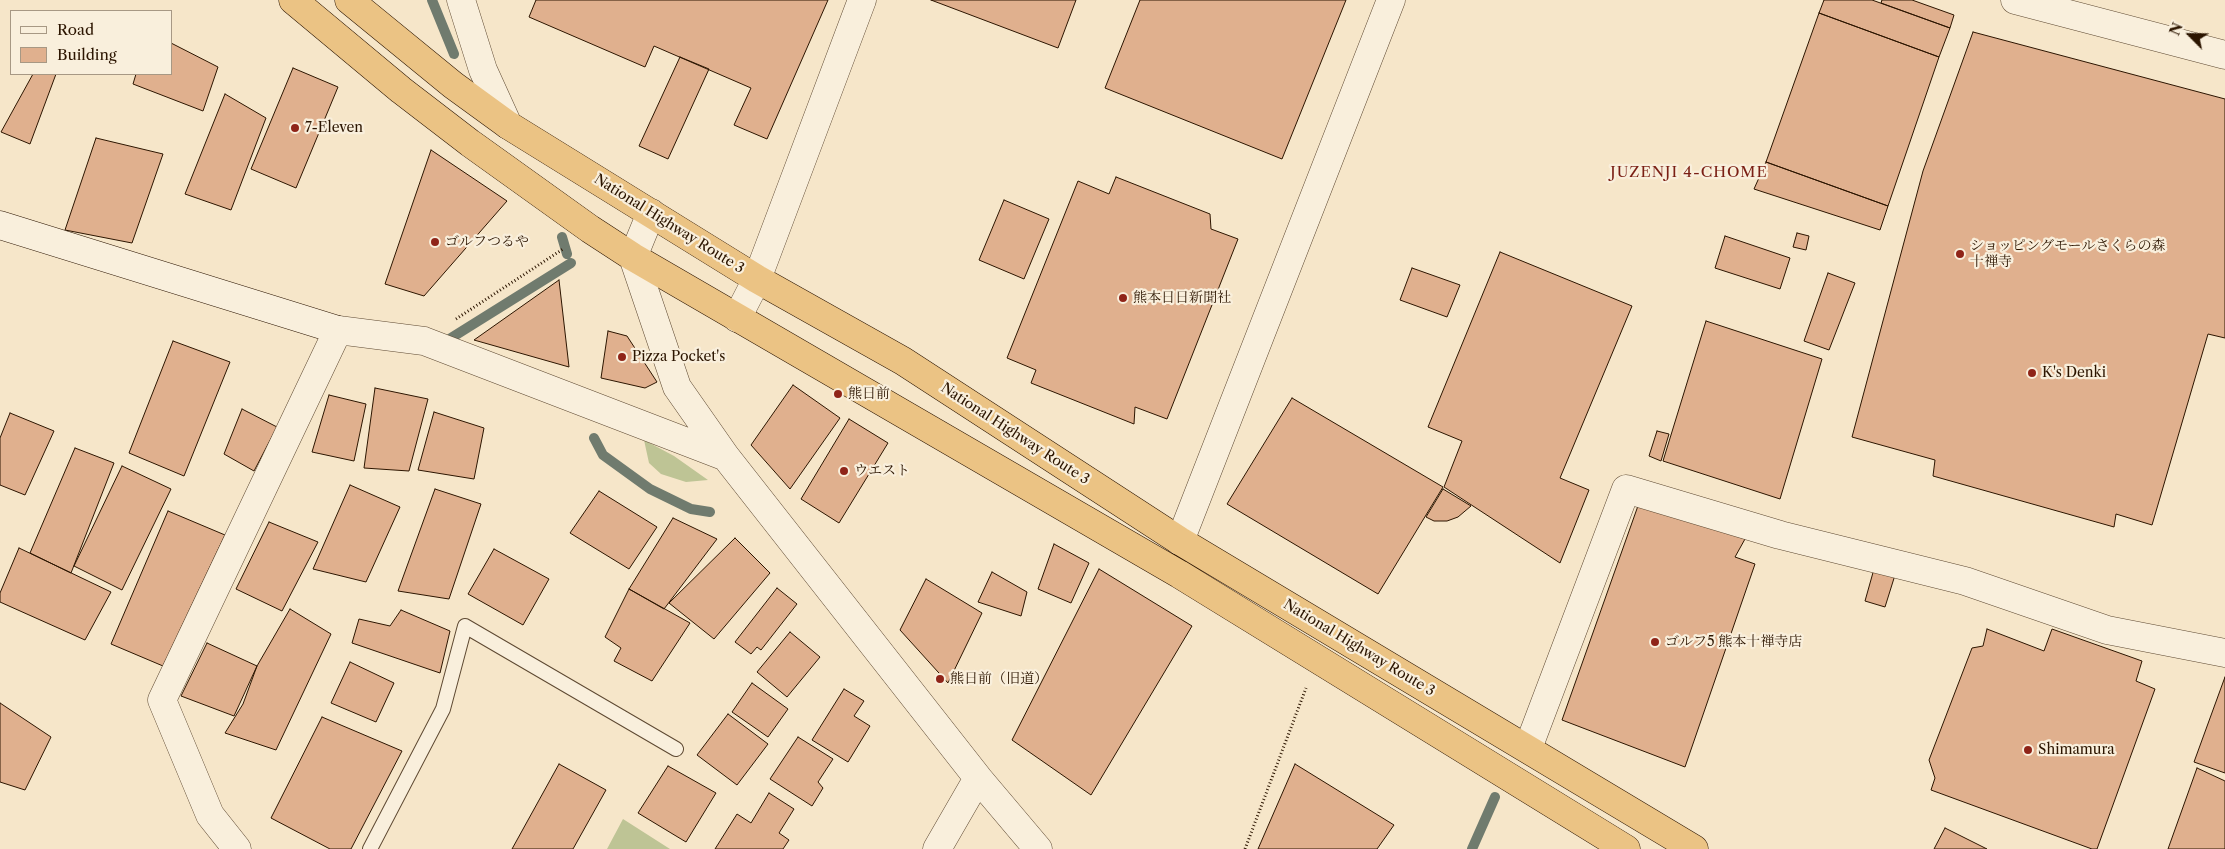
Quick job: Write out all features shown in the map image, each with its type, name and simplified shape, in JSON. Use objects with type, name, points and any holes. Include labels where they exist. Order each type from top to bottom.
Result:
[{"type":"highway","points":[[293,0],[401,90],[470,143],[590,229],[633,257],[1179,574],[1626,849]]},
{"type":"highway","name":"National Highway Route 3","points":[[349,0],[453,85],[508,125],[757,279],[903,361],[1180,541],[1694,849]]},
{"type":"street","points":[[461,0],[483,70],[508,125]]},
{"type":"street","points":[[737,318],[757,279],[862,0]]},
{"type":"street","points":[[1180,541],[1391,0]]},
{"type":"street","points":[[2015,0],[2225,55]]},
{"type":"street","points":[[651,213],[633,257],[677,387],[726,456],[978,778],[1038,849]]},
{"type":"street","points":[[0,225],[338,330],[424,340],[726,456]]},
{"type":"street","points":[[238,849],[210,815],[162,700],[338,330]]},
{"type":"street","points":[[1528,748],[1626,489],[1780,536],[1965,581],[2107,630],[2225,653]]},
{"type":"street","points":[[937,849],[978,778]]},
{"type":"lane","points":[[370,849],[443,709],[466,626],[676,749]]},
{"type":"path","points":[[424,340],[558,252]]},
{"type":"path","points":[[1245,849],[1308,683]]},
{"type":"green space","points":[[644,440],[674,456],[708,480],[686,482],[661,474],[649,463]]},
{"type":"green space","points":[[623,819],[670,849],[607,849]]},
{"type":"building","points":[[536,0],[828,0],[767,139],[734,125],[751,88],[654,46],[645,67],[529,17]]},
{"type":"building","points":[[931,0],[1076,0],[1058,48]]},
{"type":"building","points":[[1140,0],[1346,0],[1282,159],[1105,88]]},
{"type":"building","points":[[1824,0],[1872,0],[1950,28],[1939,57],[1819,13]]},
{"type":"building","points":[[1882,0],[1912,0],[1954,15],[1950,28],[1881,3]]},
{"type":"building","points":[[1819,13],[1939,57],[1888,206],[1766,162]]},
{"type":"building","name":"K's Denki","points":[[1973,32],[2225,99],[2225,338],[2208,334],[2152,525],[2116,514],[2114,527],[1933,476],[1935,460],[1852,437],[1923,171]]},
{"type":"building","points":[[172,44],[218,67],[203,111],[133,84],[136,75],[172,75]]},
{"type":"building","points":[[680,57],[709,69],[668,159],[639,146]]},
{"type":"building","name":"7-Eleven","points":[[293,68],[338,87],[296,188],[251,169]]},
{"type":"building","points":[[32,75],[56,75],[30,144],[1,132]]},
{"type":"building","points":[[225,94],[266,118],[231,210],[185,194]]},
{"type":"building","points":[[96,138],[163,154],[132,243],[65,230]]},
{"type":"building","name":"ゴルフつるや","points":[[431,150],[507,201],[424,296],[385,284]]},
{"type":"building","points":[[1766,162],[1888,206],[1880,230],[1754,189]]},
{"type":"building","name":"熊本日日新聞社","points":[[1116,177],[1210,214],[1211,229],[1238,239],[1167,419],[1135,407],[1134,424],[1031,383],[1036,370],[1007,358],[1078,181],[1109,194]]},
{"type":"building","points":[[1004,200],[1049,219],[1024,279],[979,260]]},
{"type":"building","points":[[1797,233],[1809,236],[1806,250],[1793,247]]},
{"type":"building","points":[[1725,236],[1790,258],[1780,289],[1715,268]]},
{"type":"building","points":[[1500,252],[1632,306],[1560,478],[1589,490],[1560,563],[1444,487],[1462,441],[1428,427]]},
{"type":"building","points":[[1412,268],[1460,285],[1447,317],[1400,300]]},
{"type":"building","points":[[1828,273],[1855,283],[1829,350],[1804,341]]},
{"type":"building","points":[[559,280],[569,367],[474,340]]},
{"type":"building","points":[[1706,321],[1822,359],[1780,499],[1663,461]]},
{"type":"building","name":"Pizza Pocket's","points":[[608,331],[627,336],[657,382],[645,388],[601,378]]},
{"type":"building","points":[[173,341],[230,362],[184,476],[129,453]]},
{"type":"building","points":[[793,385],[840,418],[790,489],[751,445]]},
{"type":"building","points":[[375,388],[428,399],[409,471],[364,468]]},
{"type":"building","points":[[329,395],[366,404],[354,461],[312,452]]},
{"type":"building","points":[[1292,398],[1443,487],[1378,594],[1227,504]]},
{"type":"building","points":[[242,409],[277,427],[254,471],[224,454]]},
{"type":"building","points":[[434,412],[484,428],[474,479],[418,470]]},
{"type":"building","points":[[10,413],[54,431],[25,495],[0,485],[0,438]]},
{"type":"building","name":"ウエスト","points":[[849,419],[888,443],[839,523],[801,499]]},
{"type":"building","points":[[1657,431],[1669,434],[1661,461],[1649,456]]},
{"type":"building","points":[[75,448],[114,463],[71,573],[30,553]]},
{"type":"building","points":[[122,466],[171,489],[122,590],[74,566]]},
{"type":"building","points":[[350,485],[400,507],[366,582],[313,569]]},
{"type":"building","points":[[435,489],[481,504],[449,599],[398,591]]},
{"type":"building","points":[[1443,489],[1471,506],[1458,517],[1447,521],[1434,521],[1426,517]]},
{"type":"building","points":[[599,491],[657,527],[629,569],[570,533]]},
{"type":"building","points":[[1639,503],[1745,539],[1735,557],[1755,564],[1685,767],[1562,720]]},
{"type":"building","points":[[168,511],[225,535],[163,666],[111,644]]},
{"type":"building","points":[[673,518],[717,539],[664,609],[629,589]]},
{"type":"building","points":[[269,522],[318,542],[282,611],[236,589]]},
{"type":"building","points":[[735,538],[770,573],[714,639],[669,603]]},
{"type":"building","points":[[1054,544],[1089,563],[1071,603],[1038,589]]},
{"type":"building","points":[[19,548],[111,592],[85,640],[0,602],[0,593]]},
{"type":"building","points":[[494,549],[549,579],[523,625],[468,594]]},
{"type":"building","points":[[1099,569],[1192,626],[1091,795],[1012,740]]},
{"type":"building","points":[[1874,569],[1895,575],[1885,607],[1865,601]]},
{"type":"building","points":[[992,572],[1027,592],[1021,616],[978,602]]},
{"type":"building","points":[[926,579],[982,613],[948,683],[900,630]]},
{"type":"building","points":[[777,588],[797,604],[761,650],[757,647],[751,654],[735,642]]},
{"type":"building","points":[[629,589],[690,623],[652,681],[614,661],[621,648],[605,637]]},
{"type":"building","points":[[290,609],[331,634],[276,750],[225,733],[243,704],[257,666]]},
{"type":"building","points":[[401,610],[450,631],[440,673],[352,643],[359,619],[390,626]]},
{"type":"building","points":[[1987,629],[2044,651],[2052,629],[2142,661],[2136,681],[2155,689],[2097,849],[2092,849],[1931,790],[1935,778],[1929,760],[1972,648],[1983,646]]},
{"type":"building","points":[[790,632],[820,657],[787,697],[757,672]]},
{"type":"building","points":[[207,643],[257,666],[234,716],[181,696]]},
{"type":"building","points":[[350,662],[394,683],[376,722],[331,703]]},
{"type":"building","points":[[2225,677],[2225,773],[2194,762]]},
{"type":"building","points":[[752,683],[788,709],[768,737],[732,712]]},
{"type":"building","points":[[844,689],[864,701],[854,716],[870,726],[848,762],[812,740]]},
{"type":"building","points":[[0,703],[51,737],[25,790],[0,782]]},
{"type":"building","points":[[728,714],[768,744],[737,785],[697,755]]},
{"type":"building","points":[[322,717],[402,751],[351,849],[330,849],[271,818]]},
{"type":"building","points":[[798,737],[833,759],[818,782],[823,788],[812,806],[770,779]]},
{"type":"building","points":[[559,764],[606,790],[573,849],[512,849]]},
{"type":"building","points":[[1295,764],[1394,825],[1377,849],[1258,849]]},
{"type":"building","points":[[668,766],[716,793],[686,842],[638,813]]},
{"type":"building","points":[[2197,768],[2225,781],[2225,849],[2168,849]]},
{"type":"building","points":[[769,793],[794,809],[779,833],[789,840],[783,849],[715,849],[737,814],[751,823]]},
{"type":"building","points":[[1945,828],[1987,849],[1934,849]]},
{"type":"waterway","points":[[432,0],[454,54]]},
{"type":"waterway","points":[[562,237],[567,254]]},
{"type":"waterway","points":[[451,338],[571,263]]},
{"type":"waterway","points":[[594,438],[603,455],[650,489],[691,509],[710,512]]},
{"type":"waterway","points":[[1472,849],[1495,797]]},
{"type":"place","name":"7-Eleven","points":[[295,128]]},
{"type":"place","name":"ゴルフつるや","points":[[435,242]]},
{"type":"place","name":"ショッピングモールさくらの森 十禅寺","points":[[1960,254]]},
{"type":"place","name":"熊本日日新聞社","points":[[1123,298]]},
{"type":"place","name":"Pizza Pocket's","points":[[622,357]]},
{"type":"place","name":"K's Denki","points":[[2032,373]]},
{"type":"place","name":"熊日前","points":[[838,394]]},
{"type":"place","name":"ウエスト","points":[[844,471]]},
{"type":"place","name":"ゴルフ5 熊本十禅寺店","points":[[1655,642]]},
{"type":"place","name":"熊日前（旧道）","points":[[940,679]]},
{"type":"place","name":"Shimamura","points":[[2028,750]]},
{"type":"district","name":"JUZENJI 4-CHOME","points":[[1689,173]]}]
